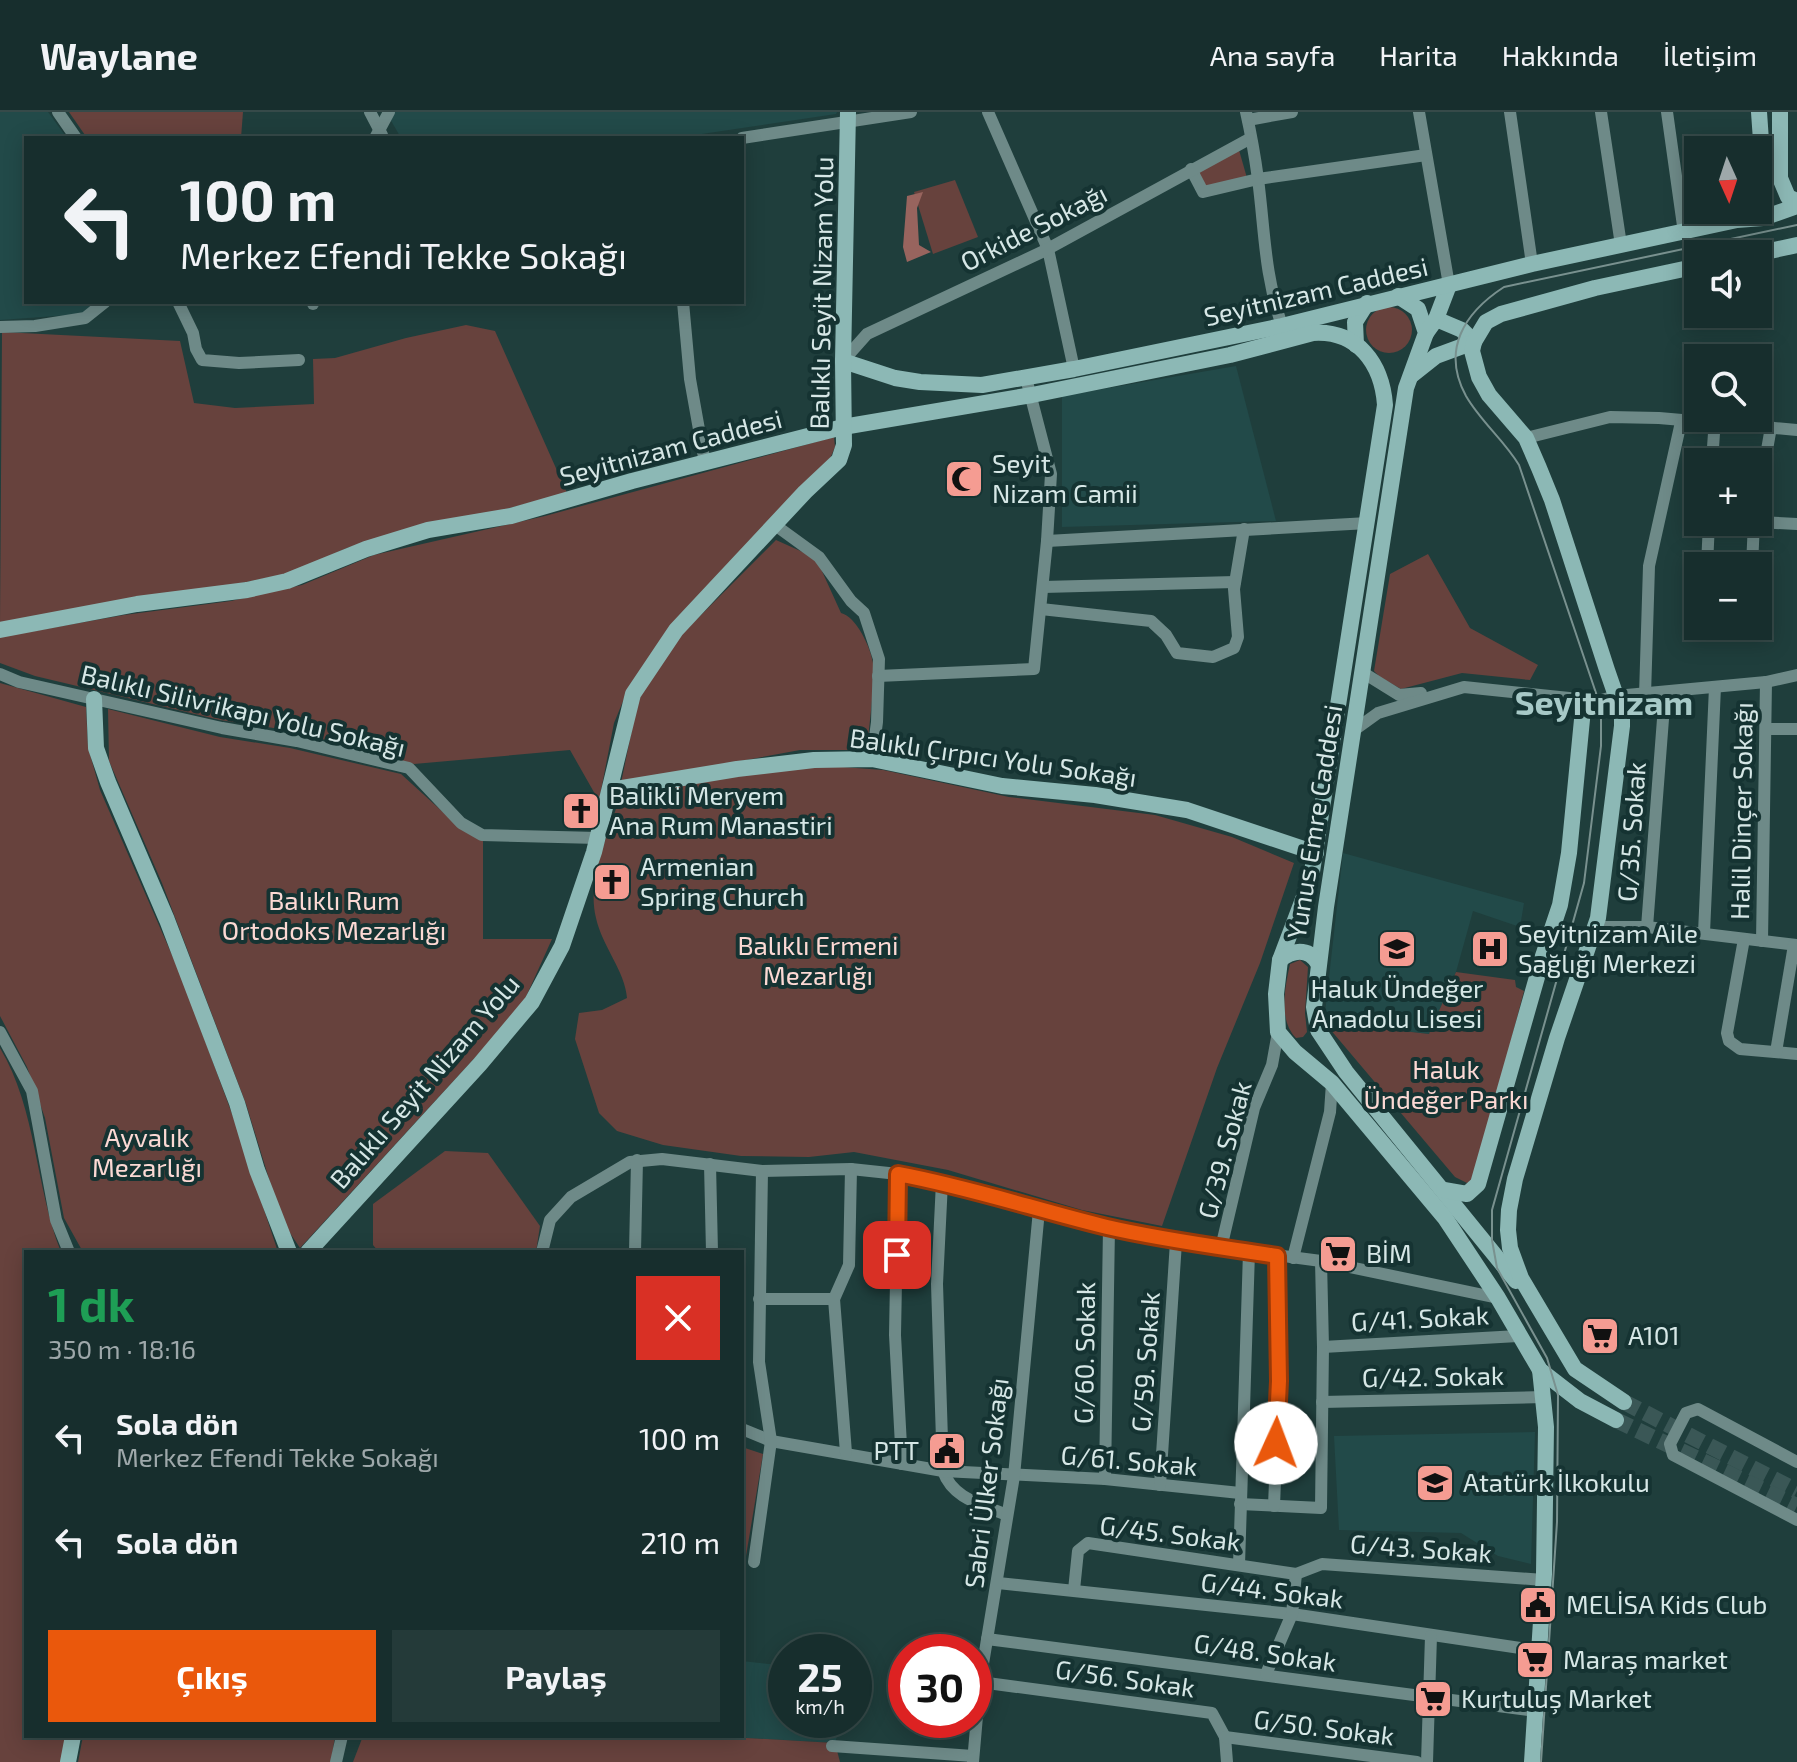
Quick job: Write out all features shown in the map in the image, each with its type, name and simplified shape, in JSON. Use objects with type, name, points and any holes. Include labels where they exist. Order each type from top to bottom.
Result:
[{"type":"main road","points":[[1759,112],[1761,136]]},
{"type":"main road","points":[[1780,112],[1780,178],[1788,197],[1797,204]]},
{"type":"main road","name":"Balıklı Seyit Nizam Yolu","points":[[310,1250],[480,1064],[532,1002],[562,946],[598,838],[633,694],[676,630],[839,460],[844,445],[848,116]]},
{"type":"main road","name":"Seyitnizam Caddesi","points":[[1772,214],[1797,204]]},
{"type":"main road","name":"Seyitnizam Caddesi","points":[[843,361],[895,378],[982,385],[1282,326],[1367,303],[1532,264],[1684,233],[1712,224]]},
{"type":"main road","points":[[1772,250],[1797,245]]},
{"type":"main road","points":[[1532,1299],[1510,1248],[1509,1210],[1557,1038],[1596,923],[1622,726],[1622,702],[1616,696],[1552,500],[1526,438],[1489,395],[1474,361],[1474,342],[1486,322],[1501,314],[1583,291],[1684,269]]},
{"type":"main road","name":"Yunus Emre Caddesi","points":[[1318,1030],[1314,1007],[1318,963],[1409,377],[1449,285]]},
{"type":"main road","points":[[1398,296],[1418,309],[1426,333]]},
{"type":"main road","points":[[1356,345],[1355,322],[1367,303]]},
{"type":"main road","points":[[1436,319],[1462,330],[1474,342]]},
{"type":"main road","name":"Seyitnizam Caddesi","points":[[0,630],[137,604],[247,590],[287,581],[366,549],[428,530],[511,516],[843,427],[1032,395],[1230,355],[1313,333],[1345,337],[1356,345]]},
{"type":"main road","points":[[1409,377],[1436,356],[1474,342]]},
{"type":"main road","name":"Yunus Emre Caddesi","points":[[1278,1032],[1276,994],[1280,960],[1311,878],[1316,853],[1385,405],[1379,372],[1356,345]]},
{"type":"main road","points":[[94,699],[96,748],[173,934],[288,1250]]},
{"type":"main road","points":[[1444,1190],[1467,1194],[1478,1184],[1560,905],[1569,853],[1584,699]]},
{"type":"main road","name":"Balıklı Çırpıcı Yolu Sokağı","points":[[610,790],[737,769],[814,760],[872,759],[1002,786],[1095,795],[1187,810],[1316,853]]},
{"type":"main road","points":[[1280,960],[1288,953],[1303,952],[1310,953],[1318,963]]},
{"type":"main road","points":[[1295,1052],[1309,1046],[1318,1030],[1346,1072],[1532,1299],[1575,1369],[1624,1402]]},
{"type":"main road","points":[[1278,1032],[1295,1052],[1332,1083],[1445,1218],[1498,1298],[1540,1370],[1580,1401],[1616,1420]]},
{"type":"main road","points":[[1532,1762],[1544,1580],[1546,1440],[1540,1370]]},
{"type":"main road","points":[[68,1762],[73,1738]]},
{"type":"street","points":[[58,112],[75,136]]},
{"type":"street","points":[[370,112],[379,135]]},
{"type":"street","points":[[379,135],[389,112]]},
{"type":"street","points":[[744,138],[848,116],[911,112]]},
{"type":"street","points":[[988,112],[1048,249],[1074,369]]},
{"type":"street","points":[[1282,326],[1270,292],[1262,240],[1258,179],[1247,116],[1292,112]]},
{"type":"street","points":[[1419,112],[1449,285]]},
{"type":"street","points":[[1510,112],[1532,264]]},
{"type":"street","points":[[1601,112],[1621,245]]},
{"type":"street","points":[[1667,112],[1684,233]]},
{"type":"street","name":"Orkide Sokağı","points":[[843,361],[867,334],[1048,249],[1251,138]]},
{"type":"street","points":[[1191,169],[1203,192],[1258,179],[1426,155]]},
{"type":"street","points":[[0,327],[35,326],[85,318],[102,304]]},
{"type":"street","points":[[179,304],[202,360],[239,363],[299,360]]},
{"type":"street","points":[[683,304],[690,379],[705,463]]},
{"type":"street","points":[[878,676],[1034,669],[1051,474],[1026,378]]},
{"type":"street","points":[[1526,438],[1610,417],[1659,418],[1684,422]]},
{"type":"street","points":[[1645,695],[1649,566],[1681,422]]},
{"type":"street","points":[[1772,427],[1797,430]]},
{"type":"street","points":[[1713,448],[1714,433]]},
{"type":"street","points":[[1047,541],[1368,523]]},
{"type":"street","points":[[1772,523],[1797,524]]},
{"type":"street","points":[[775,525],[819,557],[851,601],[864,613],[879,659],[877,722],[872,759]]},
{"type":"street","points":[[1041,609],[1151,621],[1166,635],[1177,653],[1213,657],[1234,648],[1238,637],[1235,582],[1244,529]]},
{"type":"street","points":[[1043,587],[1235,582]]},
{"type":"street","points":[[1362,672],[1399,695],[1469,679],[1603,692],[1616,696]]},
{"type":"street","name":"Balıklı Silivrikapı Yolu Sokağı","points":[[0,674],[19,682],[409,768],[461,823],[482,835],[598,838]]},
{"type":"street","points":[[1353,731],[1378,713],[1464,687],[1598,701],[1616,696],[1766,682],[1797,675]]},
{"type":"street","name":"Halil Dinçer Sokağı","points":[[1762,941],[1766,682]]},
{"type":"street","points":[[1704,933],[1715,687]]},
{"type":"street","name":"G/35. Sokak","points":[[1647,927],[1665,693]]},
{"type":"street","points":[[1766,729],[1797,729]]},
{"type":"street","points":[[1596,923],[1795,945],[1776,1052]]},
{"type":"street","points":[[1744,939],[1729,1020],[1729,1041],[1740,1049],[1797,1054]]},
{"type":"street","points":[[0,1032],[32,1091],[56,1220],[68,1250]]},
{"type":"street","name":"G/39. Sokak","points":[[1221,1248],[1254,1108],[1272,1065],[1278,1032]]},
{"type":"street","points":[[1272,1065],[1295,1052]]},
{"type":"street","points":[[1293,1258],[1330,1112],[1332,1083]]},
{"type":"street","points":[[542,1250],[550,1220],[571,1197],[637,1160],[662,1159],[762,1171],[851,1169],[898,1174],[942,1182],[1039,1210],[1176,1242],[1321,1261],[1498,1298]]},
{"type":"street","points":[[635,1250],[637,1160]]},
{"type":"street","points":[[710,1164],[712,1250]]},
{"type":"street","points":[[846,1453],[834,1299],[849,1265],[851,1169]]},
{"type":"street","points":[[754,1562],[771,1441],[759,1362],[762,1171]]},
{"type":"street","points":[[898,1174],[895,1335],[902,1464]]},
{"type":"street","points":[[942,1182],[937,1284],[943,1471],[949,1487],[1007,1515]]},
{"type":"street","name":"Sabri Ülker Sokağı","points":[[988,1634],[1014,1476],[1039,1210]]},
{"type":"street","name":"G/60. Sokak","points":[[1105,1479],[1109,1227]]},
{"type":"street","name":"G/59. Sokak","points":[[1160,1485],[1176,1242]]},
{"type":"street","points":[[1239,1565],[1249,1252]]},
{"type":"street","points":[[1274,1506],[1279,1381],[1277,1256]]},
{"type":"street","points":[[1321,1261],[1322,1402]]},
{"type":"street","points":[[759,1299],[834,1299]]},
{"type":"street","name":"G/41. Sokak","points":[[1323,1347],[1518,1336]]},
{"type":"street","name":"G/42. Sokak","points":[[1322,1402],[1544,1397]]},
{"type":"street","name":"G/61. Sokak","points":[[744,1430],[771,1441],[943,1471],[1105,1479],[1160,1485],[1274,1506],[1321,1508],[1322,1402]]},
{"type":"street","points":[[1797,1462],[1698,1409],[1686,1413],[1670,1444],[1673,1455],[1797,1520]]},
{"type":"street","name":"G/45. Sokak","points":[[1074,1590],[1078,1551],[1088,1543],[1296,1574]]},
{"type":"street","name":"G/43. Sokak","points":[[1296,1574],[1322,1564],[1544,1580]]},
{"type":"street","points":[[1266,1674],[1292,1614],[1296,1574]]},
{"type":"street","name":"G/44. Sokak","points":[[998,1583],[1292,1614],[1540,1651]]},
{"type":"street","points":[[1427,1762],[1431,1636]]},
{"type":"street","name":"G/48. Sokak","points":[[992,1640],[1536,1711]]},
{"type":"street","name":"G/56. Sokak","points":[[992,1684],[1212,1713],[1225,1737]]},
{"type":"street","points":[[1225,1737],[1227,1762]]},
{"type":"street","name":"G/50. Sokak","points":[[1225,1737],[1417,1762]]},
{"type":"street","points":[[336,1762],[342,1738]]},
{"type":"street","name":"Sabri Ülker Sokağı","points":[[973,1759],[975,1738]]},
{"type":"street","points":[[832,1746],[973,1759]]},
{"type":"shaded area","points":[[0,112],[48,112],[66,136],[24,136],[24,304],[95,304],[83,314],[0,320]]},
{"type":"shaded area","points":[[386,112],[837,112],[688,136],[400,136]]},
{"type":"shaded area","points":[[923,192],[917,208],[919,245],[931,252],[907,262],[903,247],[907,196]]},
{"type":"shaded area","points":[[1236,366],[1276,521],[1062,527],[1062,396]]},
{"type":"shaded area","name":"Haluk Ündeğer Anadolu Lisesi","points":[[1343,853],[1524,903],[1520,927],[1473,911],[1456,972],[1430,1034],[1324,1022]]},
{"type":"shaded area","name":"Atatürk İlkokulu","points":[[1535,1432],[1531,1564],[1498,1556],[1461,1533],[1339,1530],[1334,1436]]},
{"type":"shaded area","points":[[744,1661],[768,1664],[768,1738],[837,1738],[835,1743],[744,1738]]},
{"type":"green space","points":[[69,112],[243,112],[241,136],[86,136]]},
{"type":"green space","points":[[1239,150],[1247,178],[1207,188],[1198,172]]},
{"type":"green space","points":[[955,180],[978,237],[933,254],[914,192]]},
{"type":"green space","points":[[1389,307],[1405,314],[1412,330],[1405,346],[1389,353],[1373,346],[1366,330],[1373,314]]},
{"type":"green space","points":[[466,325],[495,331],[567,493],[480,516],[398,532],[347,548],[291,573],[0,623],[2,332],[180,341],[194,403],[235,408],[314,404],[313,359],[335,358]]},
{"type":"green space","points":[[834,437],[835,447],[829,461],[628,689],[614,723],[599,801],[570,750],[414,764],[293,731],[220,720],[35,676],[0,663],[0,637],[124,615],[231,601],[302,585],[374,555],[545,516]]},
{"type":"green space","points":[[776,540],[816,558],[841,613],[852,620],[866,641],[873,663],[867,750],[800,750],[621,783],[639,695],[681,635]]},
{"type":"green space","points":[[1428,554],[1470,628],[1538,665],[1530,680],[1462,673],[1401,689],[1374,671],[1390,574]]},
{"type":"green space","name":"Ayvalık Mezarlığı","points":[[0,683],[86,707],[88,747],[100,790],[182,978],[277,1250],[82,1250],[64,1218],[45,1118],[27,1067],[0,1016]]},
{"type":"green space","name":"Balıklı Rum Ortodoks Mezarlığı","points":[[108,709],[220,737],[290,748],[401,774],[456,824],[483,840],[483,939],[552,939],[525,999],[493,1038],[300,1248],[282,1221],[246,1104],[162,883],[109,761]]},
{"type":"green space","name":"Balıklı Ermeni Mezarlığı","points":[[829,766],[883,770],[1009,797],[1155,815],[1232,837],[1294,863],[1162,1226],[1082,1210],[948,1170],[854,1152],[809,1157],[741,1156],[663,1145],[617,1131],[599,1113],[575,1039],[579,1013],[602,1010],[627,998],[622,978],[599,928],[594,903],[597,871],[621,793],[744,770]]},
{"type":"green space","points":[[1300,960],[1308,967],[1307,1032],[1303,1037],[1296,1038],[1290,1031],[1284,1003],[1290,964]]},
{"type":"green space","name":"Haluk Ündeğer Parkı","points":[[1456,972],[1515,980],[1516,987],[1524,991],[1475,1178],[1467,1183],[1455,1177],[1324,1022],[1429,1034]]},
{"type":"green space","points":[[0,1048],[12,1072],[29,1122],[52,1227],[60,1250],[24,1250],[24,1738],[66,1738],[61,1762],[0,1762]]},
{"type":"green space","points":[[445,1151],[488,1153],[540,1226],[536,1250],[377,1250],[373,1245],[373,1204]]},
{"type":"green space","points":[[744,1448],[763,1454],[744,1568]]},
{"type":"green space","points":[[83,1738],[335,1738],[331,1762],[78,1762]]},
{"type":"green space","points":[[362,1738],[744,1738],[835,1743],[840,1762],[353,1762]]},
{"type":"tunnel","points":[[1624,1402],[1797,1491]]},
{"type":"tunnel","points":[[1616,1420],[1797,1506]]},
{"type":"tram line","points":[[1541,1762],[1557,1522],[1558,1395],[1547,1358],[1497,1268],[1492,1240],[1492,1210],[1584,883],[1601,746],[1601,716],[1519,465],[1466,396],[1459,379],[1456,348],[1468,321],[1504,287],[1797,225]]},
{"type":"place","name":"Seyit Nizam Camii","points":[[964,479]]},
{"type":"place","name":"Balikli Meryem Ana Rum Manastiri","points":[[581,811]]},
{"type":"place","name":"Armenian Spring Church","points":[[612,882]]},
{"type":"place","name":"Haluk Ündeğer Anadolu Lisesi","points":[[1397,949]]},
{"type":"place","name":"Seyitnizam Aile Sağlığı Merkezi","points":[[1490,949]]},
{"type":"place","name":"BİM","points":[[1338,1254]]},
{"type":"place","name":"A101","points":[[1600,1336]]},
{"type":"place","name":"PTT","points":[[947,1451]]},
{"type":"place","name":"Atatürk İlkokulu","points":[[1435,1483]]},
{"type":"place","name":"MELİSA Kids Club","points":[[1538,1605]]},
{"type":"place","name":"Maraş market","points":[[1535,1660]]},
{"type":"place","name":"Kurtuluş Market","points":[[1433,1699]]},
{"type":"district","name":"Seyitnizam","points":[[1604,703]]},
{"type":"route","points":[[897,1255],[898,1174],[942,1182],[1039,1210],[1176,1242],[1277,1256],[1279,1381],[1276,1443]]}]
